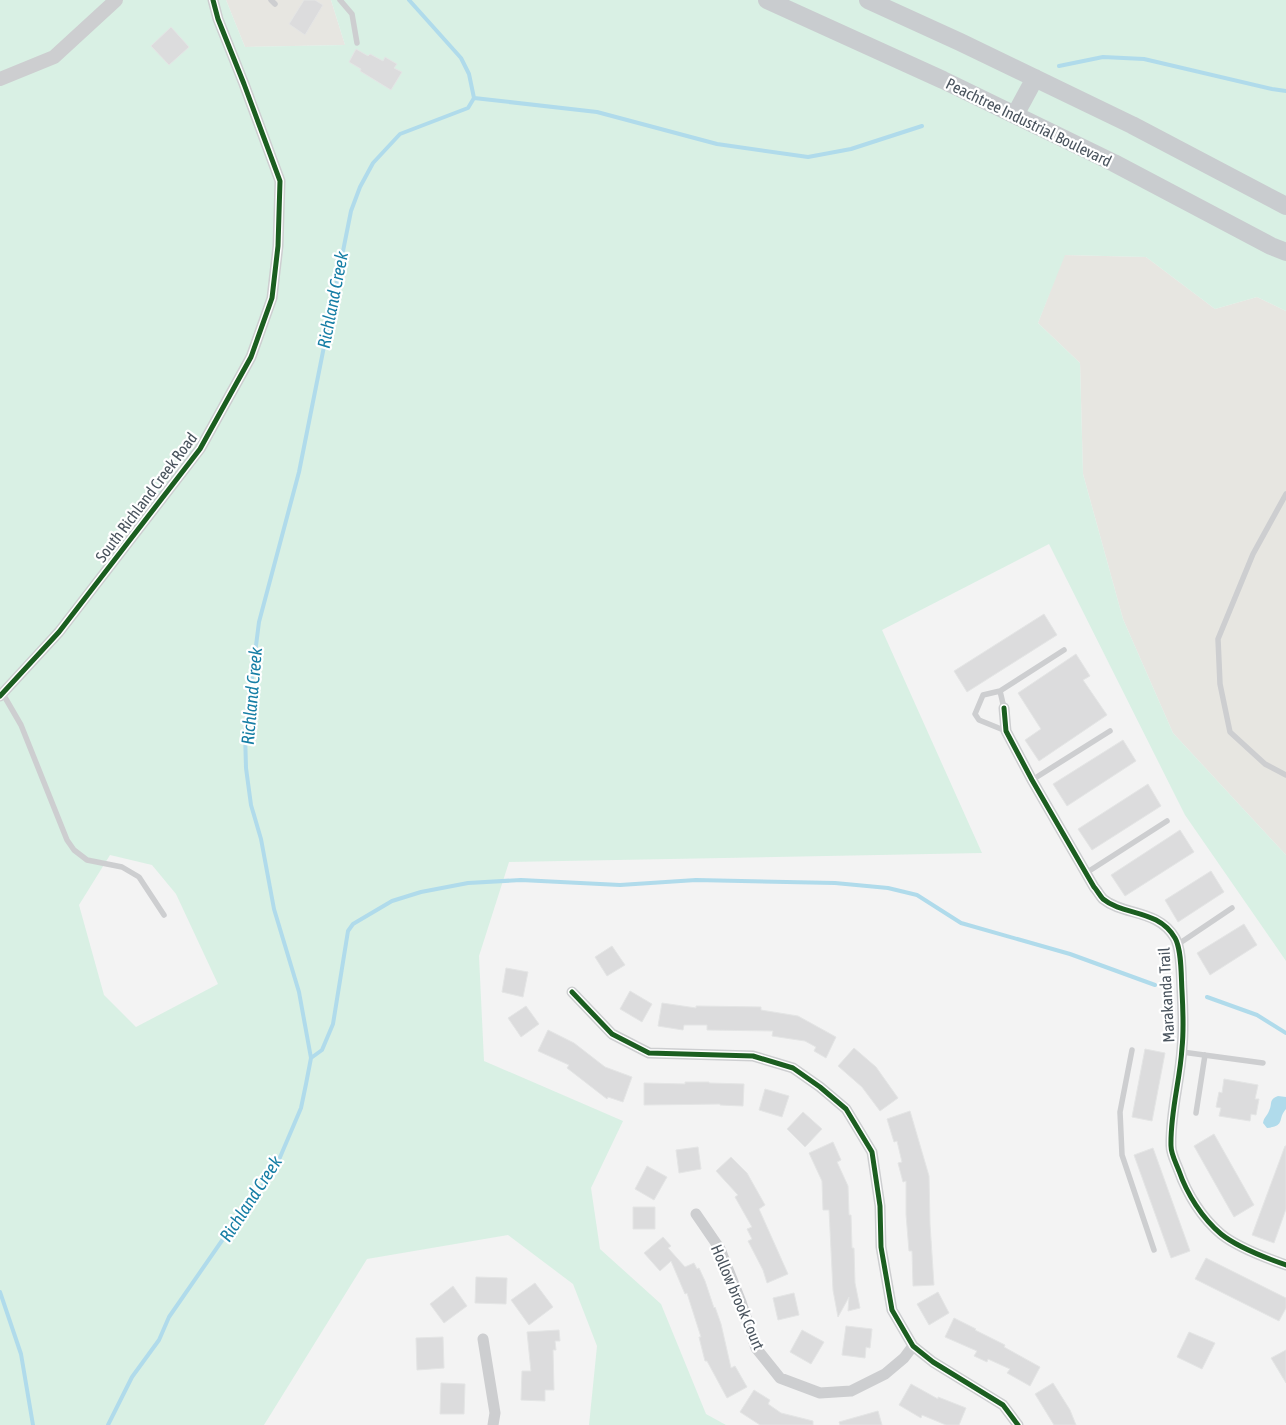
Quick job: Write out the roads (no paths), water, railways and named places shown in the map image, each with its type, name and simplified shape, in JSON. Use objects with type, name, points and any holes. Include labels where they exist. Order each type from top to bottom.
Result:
[{"type":"main road","name":"Peachtree Industrial Boulevard","points":[[768,0],[943,80],[1114,163],[1286,252]]},
{"type":"main road","points":[[870,0],[1132,125],[1286,206]]},
{"type":"main road","points":[[1015,115],[1035,78]]},
{"type":"street","points":[[0,79],[54,57],[116,0]]},
{"type":"street","name":"South Richland Creek Road","points":[[1,695],[59,632],[200,449],[251,357],[272,298],[278,246],[280,181],[218,19],[213,0]]},
{"type":"street","name":"Marakanda Trail","points":[[1004,708],[1006,731],[1086,873],[1103,898],[1116,906],[1147,915],[1166,927],[1176,939],[1180,957],[1182,1052],[1173,1106],[1171,1148],[1182,1181],[1202,1214],[1222,1234],[1267,1258],[1286,1264]]},
{"type":"street","points":[[572,992],[612,1034],[650,1053],[753,1056],[793,1068],[846,1109],[872,1152],[880,1206],[881,1247],[892,1310],[913,1346],[933,1362],[1003,1404],[1018,1425]]},
{"type":"street","name":"Hollow brook Court","points":[[696,1214],[720,1249],[741,1302],[756,1348],[780,1378],[820,1393],[851,1390],[885,1374],[904,1358],[913,1346]]},
{"type":"street","points":[[483,1339],[496,1413],[492,1425]]},
{"type":"lane","points":[[340,0],[352,14],[357,44]]},
{"type":"lane","points":[[1286,494],[1253,554],[1218,638],[1220,684],[1230,732],[1264,764],[1286,775]]},
{"type":"lane","points":[[1006,731],[979,720],[975,714],[983,695],[1000,691],[1064,650]]},
{"type":"lane","points":[[1000,691],[1004,708]]},
{"type":"lane","points":[[1,695],[21,725],[67,840],[74,850],[88,860],[122,867],[139,877],[164,915]]},
{"type":"lane","points":[[1032,780],[1110,730]]},
{"type":"lane","points":[[1086,873],[1167,821]]},
{"type":"lane","points":[[1177,945],[1232,908]]},
{"type":"lane","points":[[1132,1050],[1120,1112],[1122,1155],[1154,1250]]},
{"type":"lane","points":[[1182,1052],[1263,1063]]},
{"type":"lane","points":[[1196,1113],[1206,1055]]},
{"type":"water","points":[[1278,1096],[1286,1097],[1286,1109],[1277,1126],[1267,1128],[1263,1121],[1269,1111],[1272,1100]]},
{"type":"waterway","name":"Richland Creek","points":[[108,1425],[132,1377],[159,1340],[169,1317],[239,1216],[275,1169],[301,1108],[311,1058],[299,992],[274,909],[261,839],[251,805],[246,768],[245,732],[259,622],[299,472],[351,211],[360,187],[373,163],[400,134],[468,108],[474,98],[469,74],[461,58],[409,0]]},
{"type":"waterway","points":[[1059,66],[1103,57],[1144,59],[1286,91]]},
{"type":"waterway","points":[[474,98],[597,112],[717,144],[808,157],[851,149],[922,126]]},
{"type":"waterway","points":[[311,1058],[322,1050],[333,1024],[348,931],[353,924],[392,901],[421,892],[468,883],[521,880],[620,885],[696,880],[835,883],[888,888],[917,895],[961,923],[1070,954],[1155,985]]},
{"type":"waterway","points":[[1207,997],[1257,1015],[1286,1033]]},
{"type":"waterway","points":[[0,1292],[21,1354],[33,1425]]}]
